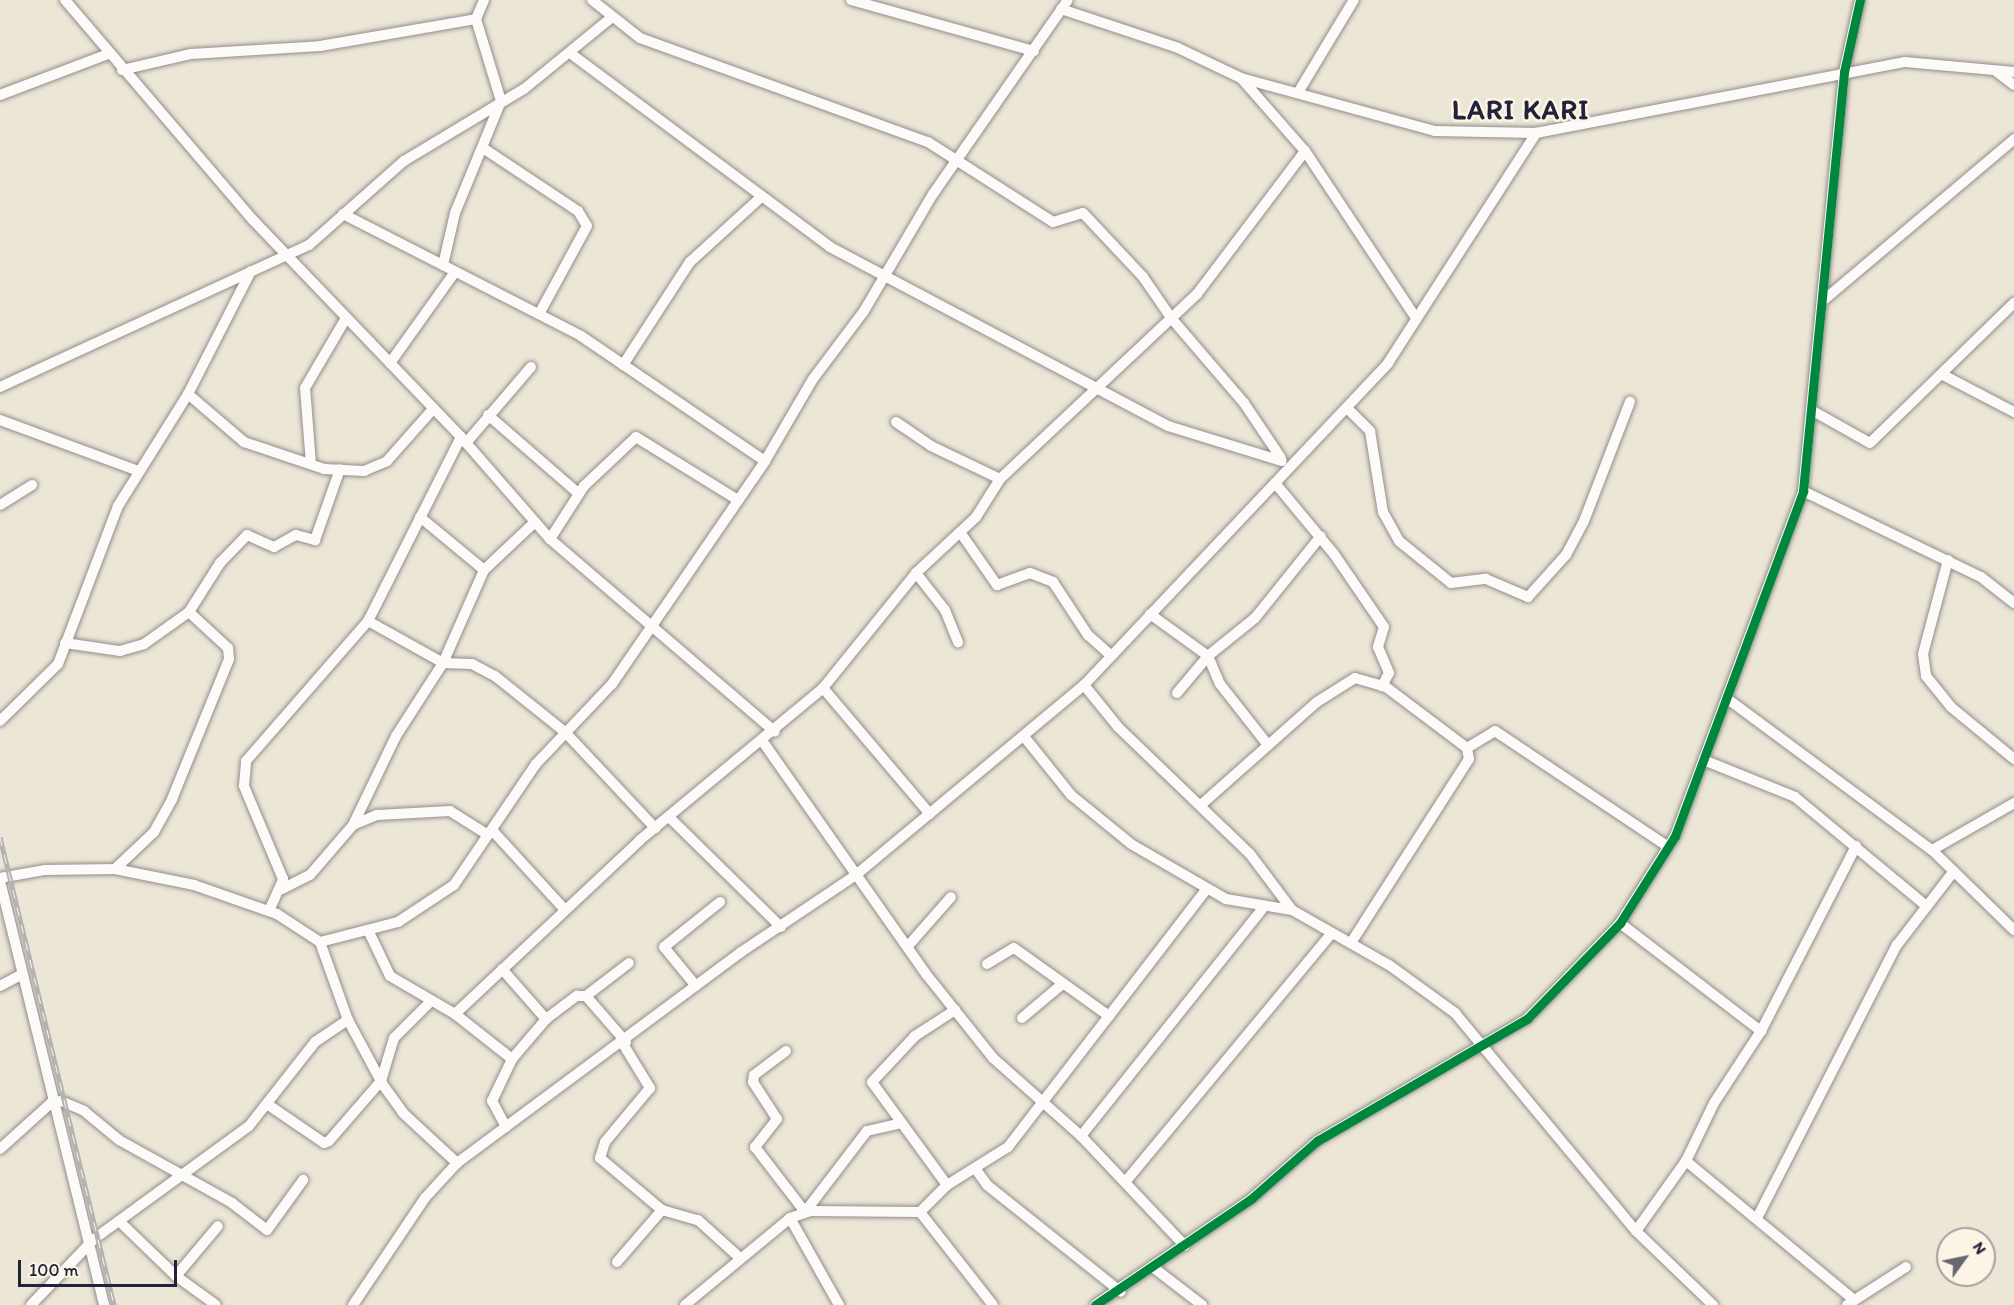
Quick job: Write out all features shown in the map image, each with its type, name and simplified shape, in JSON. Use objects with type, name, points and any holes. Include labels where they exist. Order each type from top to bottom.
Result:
[{"type":"street","points":[[65,0],[108,54],[286,256],[464,440],[550,539],[775,732]]},
{"type":"street","points":[[443,265],[455,213],[501,101],[476,19],[484,0]]},
{"type":"street","points":[[592,0],[611,18],[673,51],[843,108],[958,157],[1053,222],[1083,213],[1143,277],[1172,319],[1244,403],[1283,463]]},
{"type":"street","points":[[851,0],[1034,51]]},
{"type":"street","points":[[1299,91],[1354,0]]},
{"type":"street","points":[[1095,1305],[1121,1292],[1251,1199],[1317,1141],[1486,1046],[1551,998],[1620,923],[1668,847],[1706,761],[1803,491],[1825,299],[1844,72],[1860,0]]},
{"type":"street","points":[[320,942],[398,922],[454,885],[536,764],[612,684],[765,461],[789,417],[884,275],[958,157],[1065,5],[1178,48],[1241,78],[1299,91],[1435,131],[1536,133],[1664,112],[1844,72],[1905,62],[2014,72]]},
{"type":"street","points":[[0,387],[309,245],[404,161],[501,101],[570,53],[611,18]]},
{"type":"street","points":[[122,70],[191,54],[320,46],[476,19]]},
{"type":"street","points":[[570,53],[759,199],[830,247],[1168,426],[1283,463]]},
{"type":"street","points":[[0,95],[108,54]]},
{"type":"street","points":[[1997,72],[2014,85]]},
{"type":"street","points":[[1241,78],[1305,151],[1414,315]]},
{"type":"street","points":[[353,1305],[425,1198],[457,1163],[625,1043],[696,986],[856,875],[1026,739],[1084,686],[1110,655],[1275,483],[1283,463],[1347,408],[1388,363],[1414,315],[1536,133]]},
{"type":"street","points":[[1825,299],[2014,139]]},
{"type":"street","points":[[483,148],[578,211],[587,226],[538,314]]},
{"type":"street","points":[[455,1014],[655,828],[775,732],[823,688],[916,573],[960,532],[1000,479],[1172,319],[1212,275],[1305,151]]},
{"type":"street","points":[[623,365],[690,262],[759,199]]},
{"type":"street","points":[[343,214],[538,314],[623,365],[765,461]]},
{"type":"street","points":[[0,721],[58,664],[100,546],[136,470],[188,394],[251,271]]},
{"type":"street","points":[[390,363],[455,272]]},
{"type":"street","points":[[1813,411],[1870,443],[1945,376],[2014,303]]},
{"type":"street","points":[[311,464],[305,388],[346,318]]},
{"type":"street","points":[[269,911],[282,888],[283,879],[244,786],[246,761],[368,621],[420,517],[464,440],[531,367]]},
{"type":"street","points":[[1945,376],[2014,412]]},
{"type":"street","points":[[188,394],[244,442],[311,464],[340,469],[376,469],[433,409]]},
{"type":"street","points":[[1347,408],[1370,431],[1383,512],[1399,541],[1451,583],[1486,579],[1528,597],[1566,555],[1584,521],[1630,402]]},
{"type":"street","points":[[488,415],[578,493]]},
{"type":"street","points":[[0,420],[136,470]]},
{"type":"street","points":[[896,422],[931,446],[1000,479]]},
{"type":"street","points":[[550,539],[578,493],[636,438],[738,500]]},
{"type":"street","points":[[64,643],[128,649],[158,638],[189,612],[220,563],[247,535],[274,547],[296,535],[315,540],[340,469]]},
{"type":"street","points":[[1275,483],[1321,536],[1384,627],[1378,647],[1389,673],[1382,686]]},
{"type":"street","points":[[0,505],[32,485]]},
{"type":"street","points":[[1803,491],[1948,560],[2014,603]]},
{"type":"street","points":[[420,517],[484,570]]},
{"type":"street","points":[[282,888],[310,874],[352,825],[396,736],[443,663],[484,570],[535,522]]},
{"type":"street","points":[[960,532],[997,585],[1030,573],[1053,582],[1088,635],[1110,655]]},
{"type":"street","points":[[1177,693],[1208,656],[1255,618],[1321,536]]},
{"type":"street","points":[[1948,560],[1923,654],[1926,676],[1951,707],[2014,759]]},
{"type":"street","points":[[916,573],[945,610],[958,643]]},
{"type":"street","points":[[115,869],[154,832],[172,799],[229,659],[228,648],[189,612]]},
{"type":"street","points":[[1150,614],[1208,656],[1220,684],[1268,745]]},
{"type":"street","points":[[368,621],[443,663],[472,664],[495,676],[565,732],[655,828]]},
{"type":"street","points":[[1202,804],[1268,745],[1350,680],[1382,686],[1467,748],[1469,759],[1351,943]]},
{"type":"street","points":[[1084,686],[1118,727],[1202,804],[1251,854],[1292,910],[1432,993],[1486,1046],[1636,1231],[1713,1305]]},
{"type":"street","points":[[823,688],[930,814]]},
{"type":"street","points":[[1729,700],[1932,850],[2014,930]]},
{"type":"street","points":[[1467,748],[1495,731],[1668,847]]},
{"type":"street","points":[[1026,739],[1103,825],[1206,890],[1262,909],[1292,910]]},
{"type":"street","points":[[763,742],[856,875],[993,1058],[1081,1136],[1185,1246]]},
{"type":"street","points":[[1706,761],[1795,797],[1925,905]]},
{"type":"street","points":[[1932,850],[2014,803]]},
{"type":"street","points":[[352,825],[396,811],[450,811],[490,833],[565,910]]},
{"type":"street","points":[[669,817],[781,927]]},
{"type":"street","points":[[1636,1231],[1686,1161],[1714,1103],[1761,1032],[1856,846]]},
{"type":"street","points":[[104,1305],[51,1103],[0,880],[45,870],[115,869],[194,885],[269,911],[320,942],[348,1020],[381,1081],[403,1113],[457,1163]]},
{"type":"street","points":[[1757,1218],[1830,1080],[1845,1038],[1925,905],[1954,871]]},
{"type":"street","points":[[685,1305],[790,1218],[805,1212],[920,1212],[947,1185],[977,1171],[1008,1147],[1206,890]]},
{"type":"street","points":[[908,946],[951,897]]},
{"type":"street","points":[[696,986],[664,947],[720,902]]},
{"type":"street","points":[[1081,1136],[1262,909]]},
{"type":"street","points":[[1620,923],[1761,1032]]},
{"type":"street","points":[[368,930],[390,976],[430,1002],[455,1014],[512,1059]]},
{"type":"street","points":[[1126,1181],[1332,933]]},
{"type":"street","points":[[987,964],[1014,948],[1062,985],[1109,1016]]},
{"type":"street","points":[[506,1127],[492,1101],[512,1059],[546,1019],[577,996],[586,996],[629,963]]},
{"type":"street","points":[[502,969],[546,1019]]},
{"type":"street","points":[[0,986],[21,975]]},
{"type":"street","points":[[1022,1018],[1062,985]]},
{"type":"street","points":[[586,996],[625,1043],[650,1088],[605,1142],[600,1158],[662,1210],[698,1220],[740,1258]]},
{"type":"street","points":[[267,1104],[324,1143],[381,1081],[394,1038],[430,1002]]},
{"type":"street","points":[[947,1185],[898,1124],[872,1079],[915,1036],[955,1010]]},
{"type":"street","points":[[31,1305],[87,1245],[180,1172],[249,1126],[315,1042],[348,1020]]},
{"type":"street","points":[[786,1052],[754,1075],[777,1119],[755,1147],[805,1212]]},
{"type":"street","points":[[0,1149],[51,1103],[61,1101],[84,1111],[119,1140],[180,1172],[267,1230],[303,1180]]},
{"type":"street","points":[[805,1212],[867,1131],[898,1124]]},
{"type":"street","points":[[1686,1161],[1757,1218],[1851,1302],[1906,1267]]},
{"type":"street","points":[[977,1171],[987,1185],[1121,1292]]},
{"type":"street","points":[[616,1262],[662,1210]]},
{"type":"street","points":[[920,1212],[993,1305]]},
{"type":"street","points":[[790,1218],[839,1305]]},
{"type":"street","points":[[119,1221],[176,1276],[216,1305]]},
{"type":"street","points":[[176,1276],[218,1226]]},
{"type":"street","points":[[1154,1268],[1202,1305]]},
{"type":"railway","points":[[0,837],[114,1305]]},
{"type":"cycle path","points":[[1095,1305],[1251,1199],[1317,1141],[1527,1019],[1620,923],[1675,836],[1803,491],[1844,72],[1860,0]]},
{"type":"district","name":"LARI KARI","points":[[1521,110]]}]
